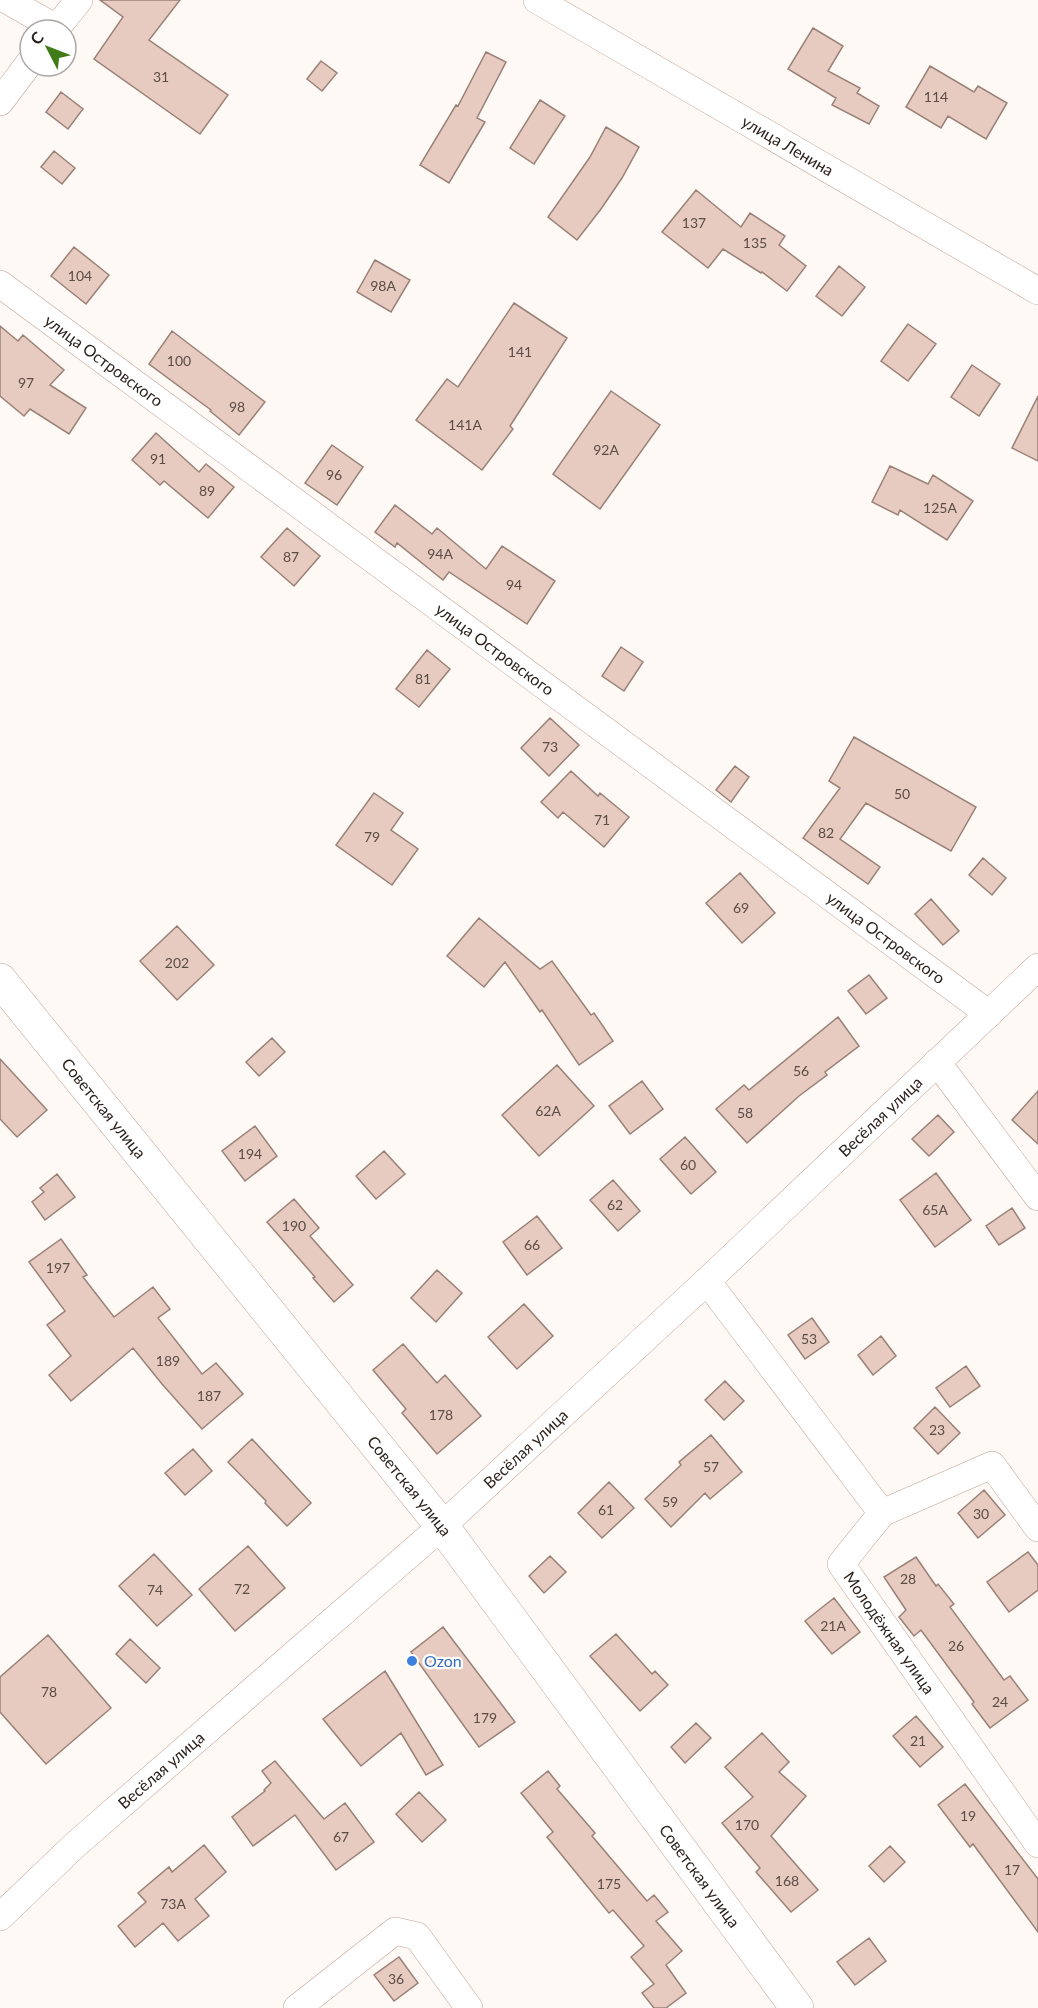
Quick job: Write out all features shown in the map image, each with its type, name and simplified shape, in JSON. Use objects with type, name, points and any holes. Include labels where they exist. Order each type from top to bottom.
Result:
[{"type":"main road","name":"Советская улица","points":[[0,980],[442,1526],[797,2008]]},
{"type":"street","points":[[8,0],[37,18]]},
{"type":"street","points":[[64,18],[79,0]]},
{"type":"street","name":"улица Ленина","points":[[537,0],[1038,291]]},
{"type":"street","points":[[0,102],[18,78]]},
{"type":"street","name":"улица Островского","points":[[0,284],[989,1014]]},
{"type":"street","name":"Весёлая улица","points":[[0,1917],[75,1845],[442,1526],[707,1281],[1038,967]]},
{"type":"street","points":[[937,1062],[1038,1197]]},
{"type":"street","points":[[707,1281],[882,1513],[992,1466],[1038,1528]]},
{"type":"street","name":"Молодёжная улица","points":[[882,1513],[842,1564],[1038,1844]]},
{"type":"street","points":[[297,2008],[395,1931],[417,1936],[469,2008]]},
{"type":"building","points":[[100,0],[180,0],[149,40],[228,95],[200,134],[94,59],[123,17]]},
{"type":"building","points":[[813,28],[843,46],[828,71],[860,88],[857,93],[879,106],[869,124],[832,105],[836,98],[788,69]]},
{"type":"building","points":[[486,52],[506,62],[477,118],[485,122],[449,183],[420,165],[456,105],[458,106]]},
{"type":"building","points":[[321,61],[337,73],[322,91],[307,79]]},
{"type":"building","points":[[930,66],[974,92],[978,86],[1007,103],[986,139],[948,116],[941,128],[906,107]]},
{"type":"building","points":[[61,92],[83,109],[68,129],[46,112]]},
{"type":"building","points":[[540,100],[565,116],[534,164],[510,148]]},
{"type":"building","points":[[606,127],[639,147],[622,178],[577,240],[548,217],[590,157]]},
{"type":"building","points":[[54,151],[75,168],[62,184],[41,167]]},
{"type":"building","points":[[696,190],[741,227],[750,213],[785,236],[779,245],[806,266],[787,291],[762,272],[723,249],[708,268],[662,232]]},
{"type":"building","points":[[74,247],[109,275],[86,304],[51,276]]},
{"type":"building","points":[[375,260],[410,280],[391,312],[357,292]]},
{"type":"building","points":[[839,266],[865,287],[842,316],[816,296]]},
{"type":"building","points":[[514,303],[567,338],[510,426],[513,429],[482,470],[416,420],[447,379],[458,387]]},
{"type":"building","points":[[908,324],[936,344],[908,381],[881,361]]},
{"type":"building","points":[[0,326],[18,341],[23,335],[64,370],[50,385],[86,408],[69,434],[30,409],[24,416],[0,396]]},
{"type":"building","points":[[172,331],[265,402],[239,435],[211,410],[149,364]]},
{"type":"building","points":[[972,365],[1000,384],[979,416],[951,397]]},
{"type":"building","points":[[611,391],[660,425],[600,509],[553,474]]},
{"type":"building","points":[[1038,396],[1038,461],[1012,448]]},
{"type":"building","points":[[156,433],[199,472],[206,464],[234,487],[208,518],[164,481],[160,485],[132,460]]},
{"type":"building","points":[[332,445],[363,467],[337,505],[305,483]]},
{"type":"building","points":[[890,466],[928,484],[933,475],[973,501],[947,540],[900,510],[898,515],[872,502]]},
{"type":"building","points":[[395,505],[432,534],[437,528],[486,569],[502,546],[555,581],[527,624],[449,572],[443,580],[397,543],[395,547],[375,532]]},
{"type":"building","points":[[287,528],[320,556],[294,586],[261,557]]},
{"type":"building","points":[[621,647],[643,662],[624,691],[602,676]]},
{"type":"building","points":[[427,650],[450,669],[419,707],[396,689]]},
{"type":"building","points":[[550,718],[579,745],[549,776],[521,748]]},
{"type":"building","points":[[854,737],[976,807],[951,851],[866,803],[840,839],[880,867],[868,884],[803,838],[840,788],[829,781]]},
{"type":"building","points":[[735,766],[749,777],[731,802],[716,790]]},
{"type":"building","points":[[571,771],[598,796],[600,793],[629,817],[604,847],[563,812],[558,818],[541,802]]},
{"type":"building","points":[[374,793],[403,813],[391,830],[418,849],[392,885],[336,845]]},
{"type":"building","points":[[983,858],[1006,878],[992,895],[969,875]]},
{"type":"building","points":[[740,873],[775,913],[742,943],[706,903]]},
{"type":"building","points":[[931,899],[959,931],[943,945],[915,914]]},
{"type":"building","points":[[479,918],[540,969],[552,961],[591,1015],[594,1013],[613,1041],[579,1065],[542,1010],[540,1012],[505,962],[484,987],[447,956]]},
{"type":"building","points":[[177,926],[214,965],[177,1000],[140,961]]},
{"type":"building","points":[[869,975],[887,998],[866,1014],[848,991]]},
{"type":"building","points":[[838,1017],[859,1046],[825,1072],[827,1075],[799,1096],[747,1143],[716,1109],[744,1085],[749,1090]]},
{"type":"building","points":[[272,1038],[285,1052],[259,1076],[246,1062]]},
{"type":"building","points":[[0,1059],[47,1110],[17,1137],[0,1119]]},
{"type":"building","points":[[557,1065],[594,1106],[539,1156],[502,1115]]},
{"type":"building","points":[[642,1081],[663,1109],[630,1134],[609,1106]]},
{"type":"building","points":[[1038,1091],[1038,1144],[1012,1120]]},
{"type":"building","points":[[938,1115],[954,1132],[929,1156],[912,1139]]},
{"type":"building","points":[[255,1126],[277,1156],[245,1181],[222,1151]]},
{"type":"building","points":[[685,1137],[716,1172],[691,1194],[660,1159]]},
{"type":"building","points":[[384,1151],[405,1174],[376,1199],[356,1176]]},
{"type":"building","points":[[936,1173],[971,1220],[935,1247],[900,1200]]},
{"type":"building","points":[[57,1174],[75,1197],[45,1220],[32,1202],[44,1192],[40,1188]]},
{"type":"building","points":[[613,1180],[640,1211],[618,1231],[590,1200]]},
{"type":"building","points":[[294,1199],[319,1228],[310,1236],[353,1285],[334,1302],[267,1222]]},
{"type":"building","points":[[1012,1208],[1025,1228],[999,1245],[986,1226]]},
{"type":"building","points":[[537,1216],[562,1248],[527,1275],[503,1242]]},
{"type":"building","points":[[61,1239],[87,1275],[83,1277],[114,1317],[153,1287],[170,1309],[158,1318],[202,1374],[216,1363],[243,1394],[202,1429],[133,1348],[71,1401],[49,1375],[71,1356],[47,1325],[65,1311],[29,1262]]},
{"type":"building","points":[[437,1270],[462,1293],[436,1322],[411,1298]]},
{"type":"building","points":[[524,1304],[553,1336],[517,1369],[488,1337]]},
{"type":"building","points":[[812,1318],[829,1342],[805,1359],[788,1335]]},
{"type":"building","points":[[881,1336],[896,1356],[873,1375],[858,1355]]},
{"type":"building","points":[[403,1344],[437,1383],[445,1375],[481,1416],[437,1454],[402,1413],[406,1409],[373,1370]]},
{"type":"building","points":[[966,1366],[980,1386],[950,1407],[936,1388]]},
{"type":"building","points":[[725,1381],[744,1401],[724,1420],[705,1400]]},
{"type":"building","points":[[935,1407],[960,1433],[938,1454],[914,1428]]},
{"type":"building","points":[[711,1435],[742,1472],[710,1499],[705,1493],[671,1527],[645,1499],[681,1465],[679,1462]]},
{"type":"building","points":[[252,1439],[311,1503],[287,1526],[228,1462]]},
{"type":"building","points":[[193,1449],[212,1471],[185,1495],[165,1473]]},
{"type":"building","points":[[609,1482],[634,1508],[602,1538],[578,1513]]},
{"type":"building","points":[[984,1490],[1005,1515],[978,1538],[958,1513]]},
{"type":"building","points":[[248,1546],[285,1588],[235,1631],[199,1589]]},
{"type":"building","points":[[1028,1552],[1038,1565],[1038,1590],[1009,1612],[987,1582]]},
{"type":"building","points":[[154,1554],[192,1595],[157,1626],[119,1586]]},
{"type":"building","points":[[550,1556],[566,1572],[544,1593],[529,1576]]},
{"type":"building","points":[[916,1557],[936,1586],[938,1584],[954,1604],[950,1607],[1004,1680],[1010,1676],[1028,1700],[990,1728],[972,1704],[974,1702],[921,1630],[914,1636],[899,1617],[906,1610],[884,1577]]},
{"type":"building","points":[[834,1598],[860,1632],[832,1654],[805,1621]]},
{"type":"building","points":[[443,1627],[515,1722],[479,1747],[411,1652]]},
{"type":"building","points":[[616,1634],[652,1674],[655,1671],[668,1685],[640,1711],[590,1656]]},
{"type":"building","points":[[48,1635],[111,1708],[46,1764],[0,1712],[0,1677]]},
{"type":"building","points":[[130,1639],[160,1668],[146,1683],[116,1654]]},
{"type":"building","points":[[385,1671],[443,1765],[426,1775],[401,1733],[361,1766],[323,1719]]},
{"type":"building","points":[[916,1716],[943,1747],[920,1767],[893,1736]]},
{"type":"building","points":[[696,1723],[711,1738],[685,1763],[671,1747]]},
{"type":"building","points":[[762,1733],[789,1762],[779,1772],[806,1796],[771,1836],[818,1890],[791,1912],[756,1872],[760,1868],[722,1823],[753,1797],[725,1767]]},
{"type":"building","points":[[275,1761],[324,1819],[345,1803],[374,1842],[336,1870],[295,1815],[253,1846],[232,1817],[265,1791],[271,1783],[262,1771]]},
{"type":"building","points":[[548,1771],[560,1786],[557,1789],[595,1833],[592,1836],[647,1901],[654,1895],[668,1912],[656,1921],[682,1951],[666,1965],[686,1993],[666,2008],[654,2008],[642,1993],[654,1984],[631,1957],[644,1946],[613,1910],[609,1913],[547,1837],[553,1832],[521,1793]]},
{"type":"building","points":[[965,1784],[1038,1879],[1038,1932],[973,1844],[970,1847],[938,1805]]},
{"type":"building","points":[[419,1792],[446,1820],[422,1842],[396,1814]]},
{"type":"building","points":[[204,1845],[226,1872],[195,1899],[209,1916],[178,1941],[163,1923],[135,1947],[118,1926],[146,1902],[138,1893],[169,1867],[172,1872]]},
{"type":"building","points":[[890,1846],[905,1862],[884,1882],[869,1866]]},
{"type":"building","points":[[869,1938],[886,1961],[855,1985],[837,1962]]},
{"type":"building","points":[[399,1957],[418,1983],[394,2001],[374,1975]]},
{"type":"place","name":"Ozon","points":[[412,1661]]}]
